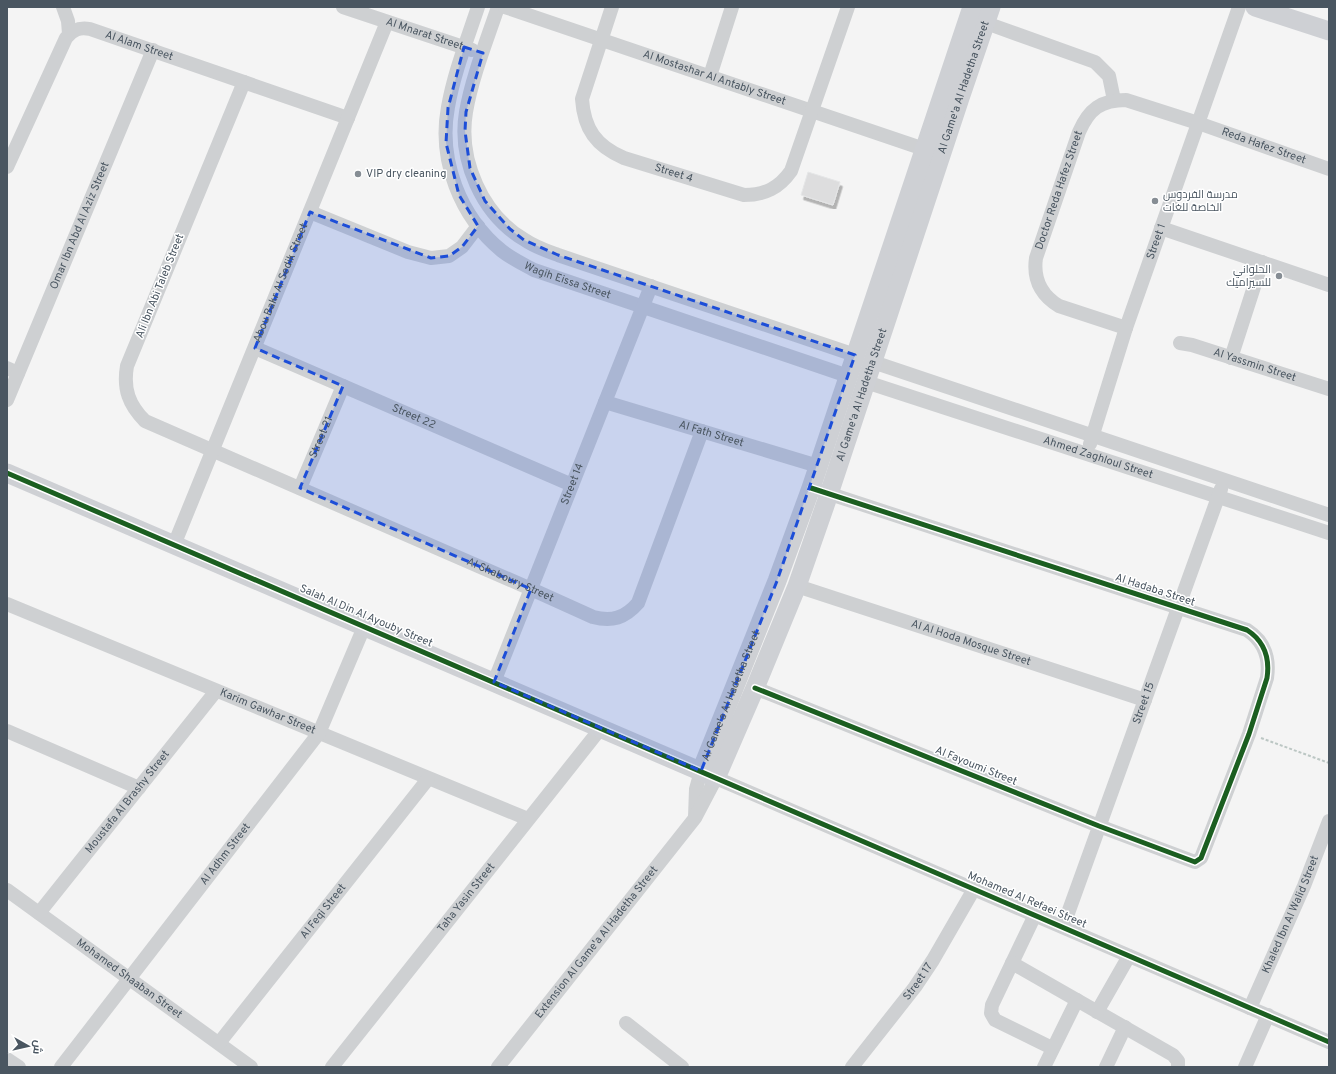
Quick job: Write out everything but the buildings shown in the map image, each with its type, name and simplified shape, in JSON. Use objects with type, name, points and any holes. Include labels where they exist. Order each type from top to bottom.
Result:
[{"type":"street","points":[[7,167],[69,34],[68,21],[63,7]]},
{"type":"street","name":"Al Mnarat Street","points":[[343,7],[483,53]]},
{"type":"street","name":"Wagih Eissa Street","points":[[478,7],[464,47],[448,108],[446,143],[448,161],[455,184],[467,211],[478,226],[503,251],[518,262],[534,270],[848,376]]},
{"type":"street","name":"Wagih Eissa Street","points":[[498,7],[470,94],[466,112],[465,131],[466,149],[470,168],[476,185],[496,216],[524,240],[558,255],[855,355]]},
{"type":"street","name":"Al Mostashar Al Antably Street","points":[[505,7],[924,149]]},
{"type":"street","name":"Street 4","points":[[612,7],[582,99],[583,112],[593,136],[601,145],[612,153],[624,158],[733,193],[744,195],[761,194],[776,188],[785,180],[791,171],[848,7]]},
{"type":"street","points":[[710,76],[732,7]]},
{"type":"street","name":"Al Game'a Al Hadetha Street","points":[[708,774],[755,688],[797,586],[829,494],[873,362],[952,94],[972,7]]},
{"type":"street","name":"Street 1","points":[[1086,454],[1126,328],[1239,7]]},
{"type":"street","points":[[1255,7],[1329,31]]},
{"type":"street","points":[[1292,7],[1329,20]]},
{"type":"street","points":[[989,15],[1095,62],[1109,76],[1114,100],[1126,100],[1198,123]]},
{"type":"street","name":"Al Game'a Al Hadetha Street","points":[[708,774],[811,488],[924,149],[989,15]]},
{"type":"street","name":"Abou Bakr Al Sedik Street","points":[[174,545],[387,22]]},
{"type":"street","name":"Al Alam Street","points":[[69,34],[79,28],[85,28],[153,50],[348,118]]},
{"type":"street","name":"Omar Ibn Abd Al Aziz Street","points":[[7,400],[12,371],[153,50]]},
{"type":"street","name":"Ali Ibn Abi Taleb Street","points":[[213,451],[145,421],[132,406],[126,387],[125,376],[129,362],[244,82]]},
{"type":"street","name":"Doctor Reda Hafez Street","points":[[1114,100],[1102,104],[1092,111],[1084,120],[1036,258],[1035,267],[1039,286],[1051,301],[1059,306],[1126,328]]},
{"type":"street","name":"Reda Hafez Street","points":[[1198,123],[1329,169]]},
{"type":"street","points":[[310,212],[408,252],[431,258],[449,256],[462,247],[478,226]]},
{"type":"street","points":[[1161,228],[1329,285]]},
{"type":"street","points":[[1231,358],[1262,262]]},
{"type":"street","name":"Street 14","points":[[494,682],[651,286]]},
{"type":"street","name":"Al Yassmin Street","points":[[1180,343],[1329,389]]},
{"type":"street","name":"Street 22","points":[[254,348],[572,485]]},
{"type":"street","name":"Ahmed Zaghloul Street","points":[[873,362],[1329,515]]},
{"type":"street","name":"Ahmed Zaghloul Street","points":[[866,382],[1329,533]]},
{"type":"street","name":"Street 21","points":[[300,488],[343,386]]},
{"type":"street","name":"Al Fath Street","points":[[605,402],[818,466]]},
{"type":"street","name":"Al Shaboury Street","points":[[213,451],[593,617],[613,619],[623,616],[631,611],[638,603],[702,431]]},
{"type":"street","name":"Salah Al Din Al Ayouby Street","points":[[7,473],[708,774]]},
{"type":"street","name":"Street 15","points":[[1063,927],[1224,480]]},
{"type":"street","name":"Al Hadaba Street","points":[[811,488],[1178,607],[1247,630],[1254,635],[1265,651],[1268,669],[1267,678],[1249,734],[1201,858],[1198,861],[1190,861]]},
{"type":"street","name":"Al Al Hoda Mosque Street","points":[[797,586],[1145,700]]},
{"type":"street","name":"Karim Gawhar Street","points":[[7,604],[528,820]]},
{"type":"street","name":"Al Adhm Street","points":[[61,1067],[319,733],[364,627]]},
{"type":"street","name":"Al Fayoumi Street","points":[[755,688],[1190,861]]},
{"type":"street","name":"Moustafa Al Brashy Street","points":[[39,913],[216,691]]},
{"type":"street","name":"Taha Yasin Street","points":[[332,1067],[600,728]]},
{"type":"street","points":[[7,731],[139,788]]},
{"type":"street","name":"Extension Al Game'a Al Hadetha Street","points":[[498,1067],[695,818],[696,789],[708,774]]},
{"type":"street","name":"Mohamed Al Refaei Street","points":[[708,774],[1329,1042]]},
{"type":"street","name":"Al Feqi Street","points":[[219,1043],[428,778]]},
{"type":"street","name":"Khaled Ibn Al Walid Street","points":[[1250,1008],[1304,886],[1329,821]]},
{"type":"street","name":"Street 17","points":[[852,1067],[921,978],[937,954],[974,889]]},
{"type":"street","name":"Mohamed Shaaban Street","points":[[7,890],[251,1067]]},
{"type":"street","points":[[1035,915],[992,1005],[991,1013],[995,1020],[1052,1048]]},
{"type":"street","points":[[1098,1012],[1129,956]]},
{"type":"street","points":[[1012,963],[1173,1055],[1178,1061],[1178,1067]]},
{"type":"street","points":[[1044,1067],[1052,1048],[1077,1000]]},
{"type":"street","points":[[1245,1067],[1268,1015]]},
{"type":"street","points":[[626,1023],[679,1066]]},
{"type":"street","points":[[1107,1067],[1125,1028]]},
{"type":"street","points":[[7,1059],[19,1067]]},
{"type":"path","points":[[1249,734],[1329,763]]},
{"type":"highlighted area","points":[[464,47],[483,53],[466,112],[465,131],[470,168],[485,201],[510,229],[524,240],[558,255],[855,355],[777,581],[701,771],[494,682],[531,589],[300,488],[343,386],[255,348],[310,212],[431,258],[449,256],[462,247],[478,226],[459,195],[446,143],[448,108]]},
{"type":"cycle path","points":[[7,473],[1329,1042]]},
{"type":"cycle path","points":[[755,688],[1099,826],[1195,862],[1201,858],[1249,734],[1267,678],[1268,664],[1262,645],[1258,639],[1247,630],[811,488]]},
{"type":"place","name":"VIP dry cleaning","points":[[358,174]]},
{"type":"place","name":"مدرسة الفردوس الخاصة للغات","points":[[1155,201]]},
{"type":"place","name":"الحلواني للسيراميك","points":[[1279,276]]}]
